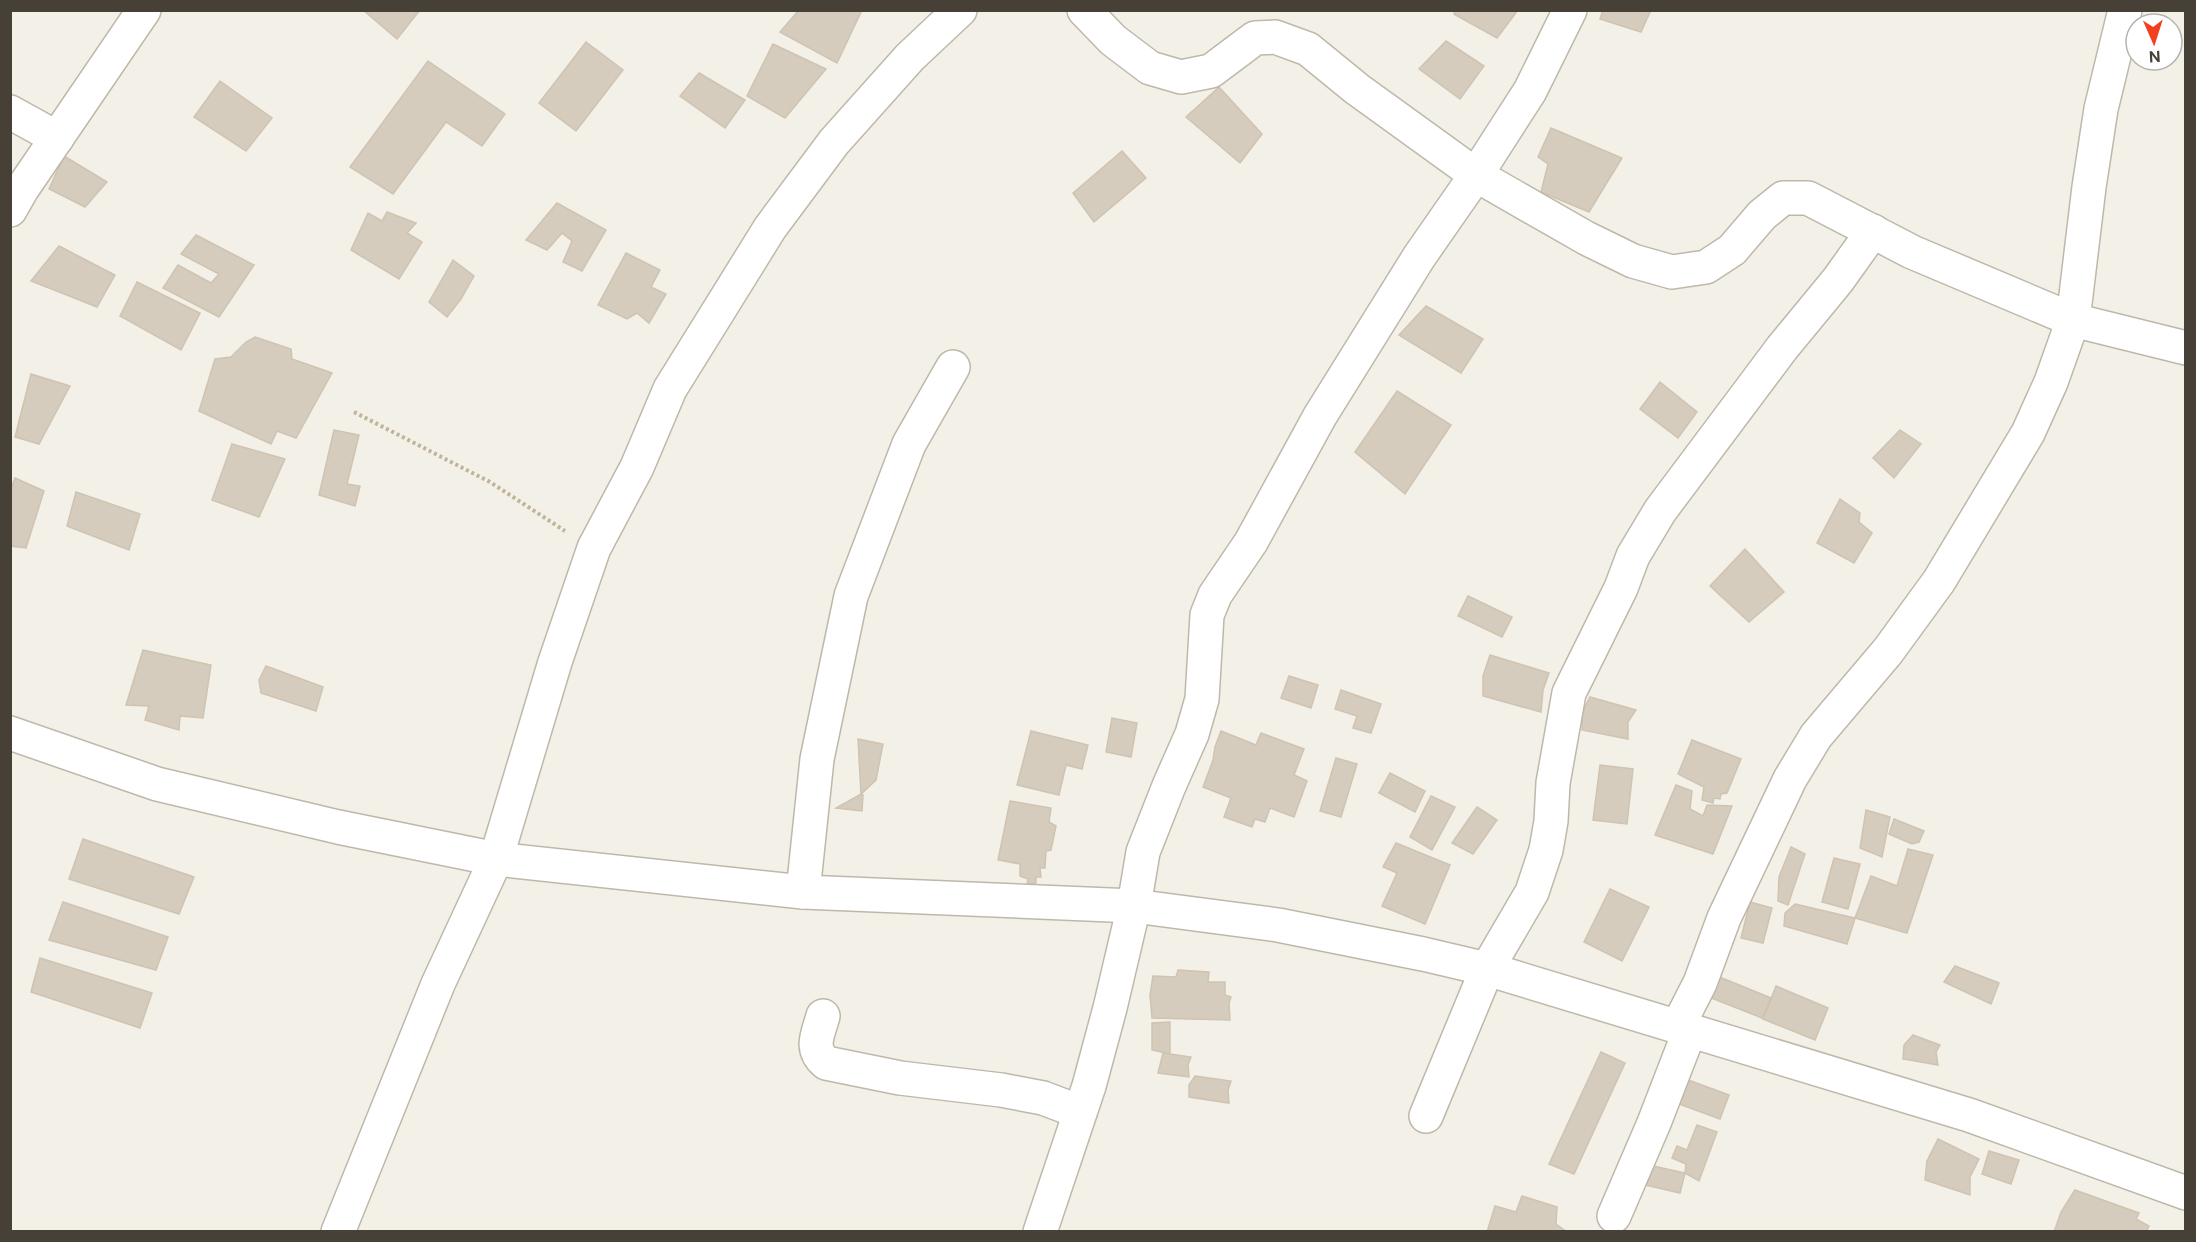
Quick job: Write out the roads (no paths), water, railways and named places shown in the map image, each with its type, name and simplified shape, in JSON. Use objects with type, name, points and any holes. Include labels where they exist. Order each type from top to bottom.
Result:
[{"type":"street","points":[[10,210],[144,10]]},
{"type":"street","points":[[338,1232],[438,984],[496,858],[555,662],[594,548],[637,467],[670,388],[770,228],[834,142],[910,57],[960,10]]},
{"type":"street","points":[[1084,10],[1113,40],[1150,68],[1181,77],[1211,71],[1255,38],[1275,37],[1308,49],[1356,89],[1476,175],[1586,238],[1633,261],[1672,272],[1706,267],[1732,250],[1762,215],[1783,198],[1808,198],[1912,252],[2073,320],[2186,348]]},
{"type":"street","points":[[1040,1232],[1080,1112],[1110,1008],[1134,906],[1143,852],[1192,734],[1202,699],[1207,615],[1215,595],[1251,542],[1320,416],[1419,257],[1476,175],[1530,91],[1570,10]]},
{"type":"street","points":[[1614,1216],[1654,1123],[1684,1028],[1724,918],[1790,779],[1816,736],[1888,651],[1939,581],[2028,433],[2051,382],[2073,320],[2088,187],[2101,109],[2125,10]]},
{"type":"street","points":[[10,112],[57,138]]},
{"type":"street","points":[[1426,1116],[1487,969],[1532,892],[1546,850],[1551,821],[1553,783],[1569,693],[1621,588],[1633,556],[1660,510],[1782,348],[1838,280],[1873,231]]},
{"type":"street","points":[[803,892],[817,759],[851,596],[909,444],[954,367]]},
{"type":"street","points":[[10,733],[158,784],[338,827],[496,858],[803,892],[1134,906],[1278,925],[1423,954],[1487,969],[1969,1115],[2186,1193]]},
{"type":"street","points":[[823,1016],[815,1043],[818,1056],[826,1063],[900,1078],[1001,1090],[1043,1098],[1080,1112]]}]
